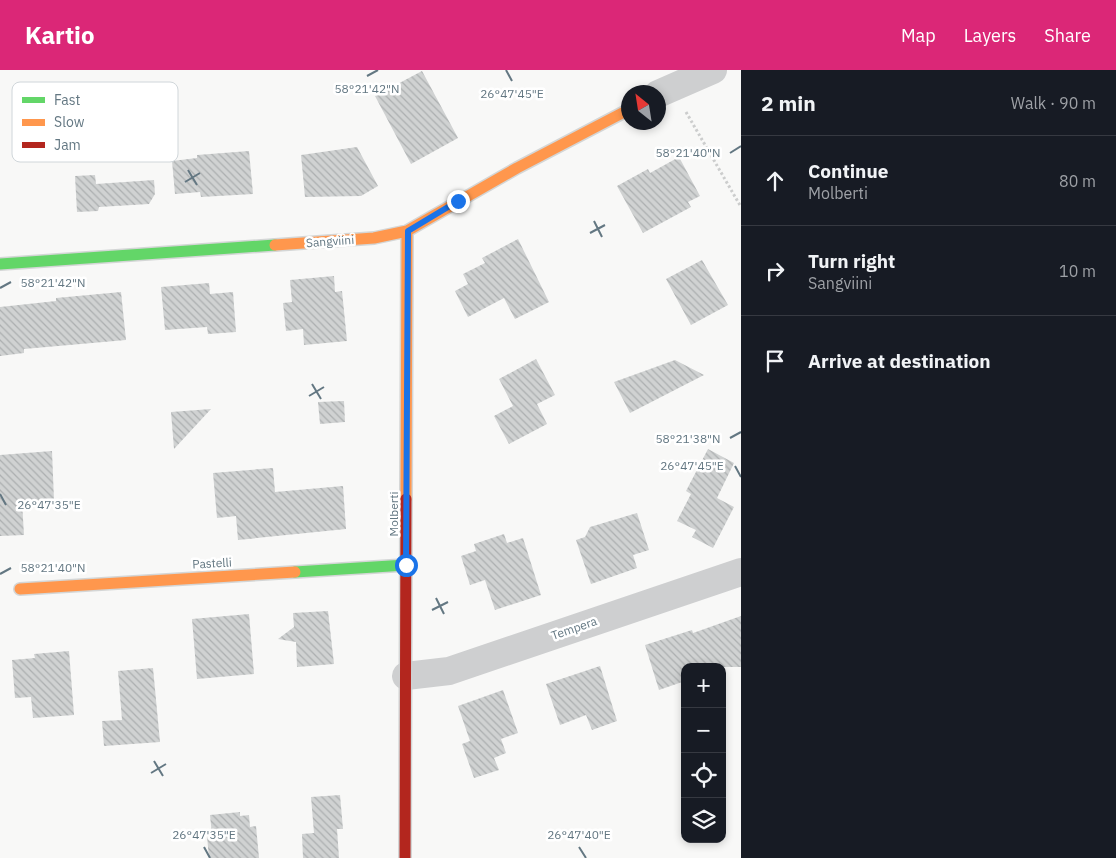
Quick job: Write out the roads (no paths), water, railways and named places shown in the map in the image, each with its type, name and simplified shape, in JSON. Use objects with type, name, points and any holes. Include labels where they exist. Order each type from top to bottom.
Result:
[{"type":"street","points":[[666,91],[712,70]]},
{"type":"street","name":"Sangviini","points":[[0,264],[374,238],[408,231],[517,168],[621,114]]},
{"type":"street","name":"Molberti","points":[[405,858],[408,231]]},
{"type":"street","name":"Pastelli","points":[[20,588],[406,565]]},
{"type":"street","name":"Tempera","points":[[406,676],[450,671],[741,572]]}]
